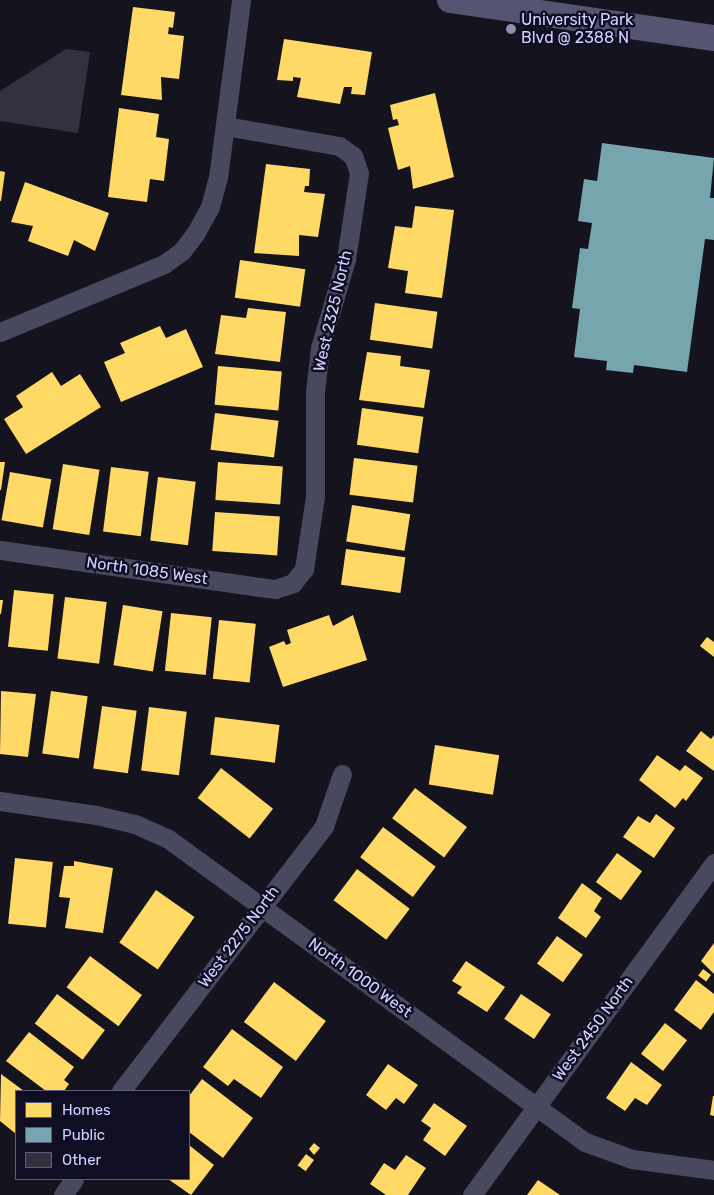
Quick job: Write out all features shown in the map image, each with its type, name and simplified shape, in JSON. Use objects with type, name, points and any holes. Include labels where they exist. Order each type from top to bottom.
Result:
[{"type":"street","points":[[0,332],[164,264],[182,251],[210,207],[218,178],[241,0]]},
{"type":"street","points":[[450,0],[714,38]]},
{"type":"street","name":"West 2325 North","points":[[225,126],[339,146],[353,156],[359,172],[359,190],[346,259],[320,348],[315,392],[314,496],[308,557],[304,569],[293,583]]},
{"type":"street","name":"North 1085 West","points":[[0,550],[275,589],[293,583]]},
{"type":"street","name":"West 2275 North","points":[[122,1090],[324,826],[342,774]]},
{"type":"street","name":"North 1000 West","points":[[0,801],[96,815],[135,824],[167,838],[585,1142],[611,1153],[714,1170]]},
{"type":"street","name":"West 2450 North","points":[[472,1195],[714,863]]},
{"type":"street","points":[[63,1195],[73,1180]]},
{"type":"building: Homes","points":[[133,7],[175,12],[173,28],[169,27],[168,34],[184,36],[179,79],[161,77],[162,100],[121,95]]},
{"type":"building: Homes","points":[[284,39],[372,52],[365,95],[351,94],[352,87],[344,87],[340,104],[297,97],[301,78],[293,77],[293,81],[277,80]]},
{"type":"building: Homes","points":[[435,93],[454,177],[413,189],[410,166],[398,170],[388,128],[399,125],[397,119],[393,120],[390,105]]},
{"type":"building: Homes","points":[[119,108],[159,114],[156,137],[169,139],[164,181],[150,179],[147,202],[108,197]]},
{"type":"building: Homes","points":[[266,164],[310,169],[309,186],[305,186],[304,192],[325,194],[318,237],[299,235],[299,256],[254,253]]},
{"type":"building: Homes","points":[[0,171],[5,172],[1,201],[0,201]]},
{"type":"building: Homes","points":[[25,182],[109,213],[95,251],[74,240],[68,256],[28,241],[33,226],[11,222]]},
{"type":"building: Homes","points":[[415,206],[454,210],[442,298],[405,293],[408,271],[388,268],[395,226],[412,228]]},
{"type":"building: Homes","points":[[240,260],[305,269],[300,307],[235,298]]},
{"type":"building: Homes","points":[[375,303],[437,312],[432,348],[370,340]]},
{"type":"building: Homes","points":[[248,308],[286,312],[280,362],[215,354],[221,315],[246,318]]},
{"type":"building: Homes","points":[[160,326],[166,338],[186,329],[203,367],[121,402],[104,362],[125,353],[120,343]]},
{"type":"building: Homes","points":[[367,352],[401,356],[400,366],[430,370],[424,408],[359,400]]},
{"type":"building: Homes","points":[[218,366],[282,372],[278,410],[215,405]]},
{"type":"building: Homes","points":[[52,372],[61,386],[80,374],[101,407],[26,454],[4,419],[23,407],[16,396]]},
{"type":"building: Homes","points":[[362,408],[423,417],[418,453],[357,445]]},
{"type":"building: Homes","points":[[215,413],[279,421],[274,458],[210,450]]},
{"type":"building: Homes","points":[[354,458],[418,466],[413,503],[349,495]]},
{"type":"building: Homes","points":[[0,462],[5,462],[1,490],[0,490]]},
{"type":"building: Homes","points":[[218,462],[283,467],[280,504],[215,500]]},
{"type":"building: Homes","points":[[63,464],[100,470],[89,535],[53,529]]},
{"type":"building: Homes","points":[[111,467],[149,472],[141,536],[103,532]]},
{"type":"building: Homes","points":[[10,472],[51,479],[43,528],[1,520]]},
{"type":"building: Homes","points":[[158,477],[196,482],[188,545],[150,541]]},
{"type":"building: Homes","points":[[352,505],[410,514],[404,551],[346,542]]},
{"type":"building: Homes","points":[[215,512],[280,517],[277,555],[212,551]]},
{"type":"building: Homes","points":[[346,549],[405,557],[400,593],[341,585]]},
{"type":"building: Homes","points":[[14,590],[54,594],[48,651],[8,647]]},
{"type":"building: Homes","points":[[65,597],[107,602],[99,664],[57,659]]},
{"type":"building: Homes","points":[[0,600],[3,600],[1,614],[0,614]]},
{"type":"building: Homes","points":[[123,605],[163,611],[153,672],[113,665]]},
{"type":"building: Homes","points":[[171,613],[212,617],[206,675],[165,671]]},
{"type":"building: Homes","points":[[329,615],[333,626],[353,615],[367,660],[283,687],[269,647],[284,641],[286,645],[291,643],[287,630]]},
{"type":"building: Homes","points":[[219,620],[256,624],[250,683],[213,679]]},
{"type":"building: Homes","points":[[707,637],[714,642],[714,657],[700,646]]},
{"type":"building: Homes","points":[[1,691],[36,694],[28,757],[0,754]]},
{"type":"building: Homes","points":[[51,691],[88,696],[79,759],[42,753]]},
{"type":"building: Homes","points":[[102,706],[137,711],[128,773],[93,768]]},
{"type":"building: Homes","points":[[149,707],[187,712],[179,775],[141,771]]},
{"type":"building: Homes","points":[[215,717],[280,725],[275,763],[210,755]]},
{"type":"building: Homes","points":[[701,731],[711,739],[714,735],[714,771],[686,751]]},
{"type":"building: Homes","points":[[435,745],[499,755],[493,795],[429,785]]},
{"type":"building: Homes","points":[[657,755],[680,771],[685,765],[703,778],[686,801],[683,798],[675,808],[639,780]]},
{"type":"building: Homes","points":[[221,768],[273,809],[250,839],[198,798]]},
{"type":"building: Homes","points":[[415,788],[467,827],[444,857],[392,818]]},
{"type":"building: Homes","points":[[656,814],[675,828],[654,858],[623,837],[638,816],[650,823]]},
{"type":"building: Homes","points":[[383,827],[436,867],[413,897],[360,857]]},
{"type":"building: Homes","points":[[617,853],[642,871],[621,900],[596,882]]},
{"type":"building: Homes","points":[[15,858],[53,862],[46,928],[8,924]]},
{"type":"building: Homes","points":[[74,861],[113,868],[103,933],[65,928],[70,898],[59,897],[64,866],[74,866]]},
{"type":"building: Homes","points":[[357,869],[410,909],[386,940],[334,900]]},
{"type":"building: Homes","points":[[582,883],[602,898],[594,911],[601,917],[586,938],[558,918]]},
{"type":"building: Homes","points":[[156,890],[195,917],[158,969],[119,942]]},
{"type":"building: Homes","points":[[557,936],[583,955],[563,982],[537,964]]},
{"type":"building: Homes","points":[[714,943],[714,974],[701,961]]},
{"type":"building: Homes","points":[[90,956],[142,995],[118,1026],[67,987]]},
{"type":"building: Homes","points":[[466,961],[505,987],[487,1012],[457,993],[462,987],[452,981]]},
{"type":"building: Homes","points":[[703,969],[711,975],[706,981],[698,975]]},
{"type":"building: Homes","points":[[696,980],[714,994],[714,1012],[701,1030],[674,1010]]},
{"type":"building: Homes","points":[[274,982],[326,1021],[296,1061],[244,1022]]},
{"type":"building: Homes","points":[[57,994],[105,1030],[83,1060],[35,1024]]},
{"type":"building: Homes","points":[[521,994],[551,1014],[534,1039],[504,1019]]},
{"type":"building: Homes","points":[[665,1023],[687,1040],[663,1071],[641,1054]]},
{"type":"building: Homes","points":[[232,1029],[283,1067],[261,1098],[234,1079],[228,1086],[203,1067]]},
{"type":"building: Homes","points":[[29,1032],[74,1067],[64,1080],[69,1084],[65,1090],[45,1090],[6,1061]]},
{"type":"building: Homes","points":[[631,1062],[662,1085],[647,1105],[635,1098],[625,1111],[606,1098]]},
{"type":"building: Homes","points":[[388,1064],[418,1085],[404,1104],[396,1098],[386,1110],[366,1095]]},
{"type":"building: Homes","points":[[1,1074],[23,1090],[15,1090],[15,1133],[0,1121]]},
{"type":"building: Homes","points":[[202,1079],[253,1118],[223,1158],[190,1133],[190,1095]]},
{"type":"building: Homes","points":[[714,1096],[714,1116],[710,1115]]},
{"type":"building: Homes","points":[[434,1103],[467,1126],[445,1156],[423,1140],[431,1128],[421,1121]]},
{"type":"building: Homes","points":[[314,1143],[320,1148],[314,1155],[309,1149]]},
{"type":"building: Homes","points":[[190,1146],[214,1165],[191,1195],[169,1180],[190,1180]]},
{"type":"building: Homes","points":[[306,1154],[314,1160],[306,1171],[298,1165]]},
{"type":"building: Homes","points":[[406,1155],[426,1168],[408,1195],[386,1195],[370,1184],[384,1163],[395,1170]]},
{"type":"building: Homes","points":[[538,1180],[560,1195],[527,1195]]},
{"type":"building: Public","points":[[602,143],[714,158],[710,198],[714,198],[714,240],[705,239],[687,372],[634,365],[633,373],[606,370],[607,361],[574,357],[580,309],[572,308],[580,248],[588,249],[592,223],[578,221],[584,179],[597,181]]},
{"type":"building: Other","points":[[66,49],[90,52],[78,133],[0,121],[0,91]]},
{"type":"place","name":"University Park Blvd @ 2388 N","points":[[511,29]]}]
